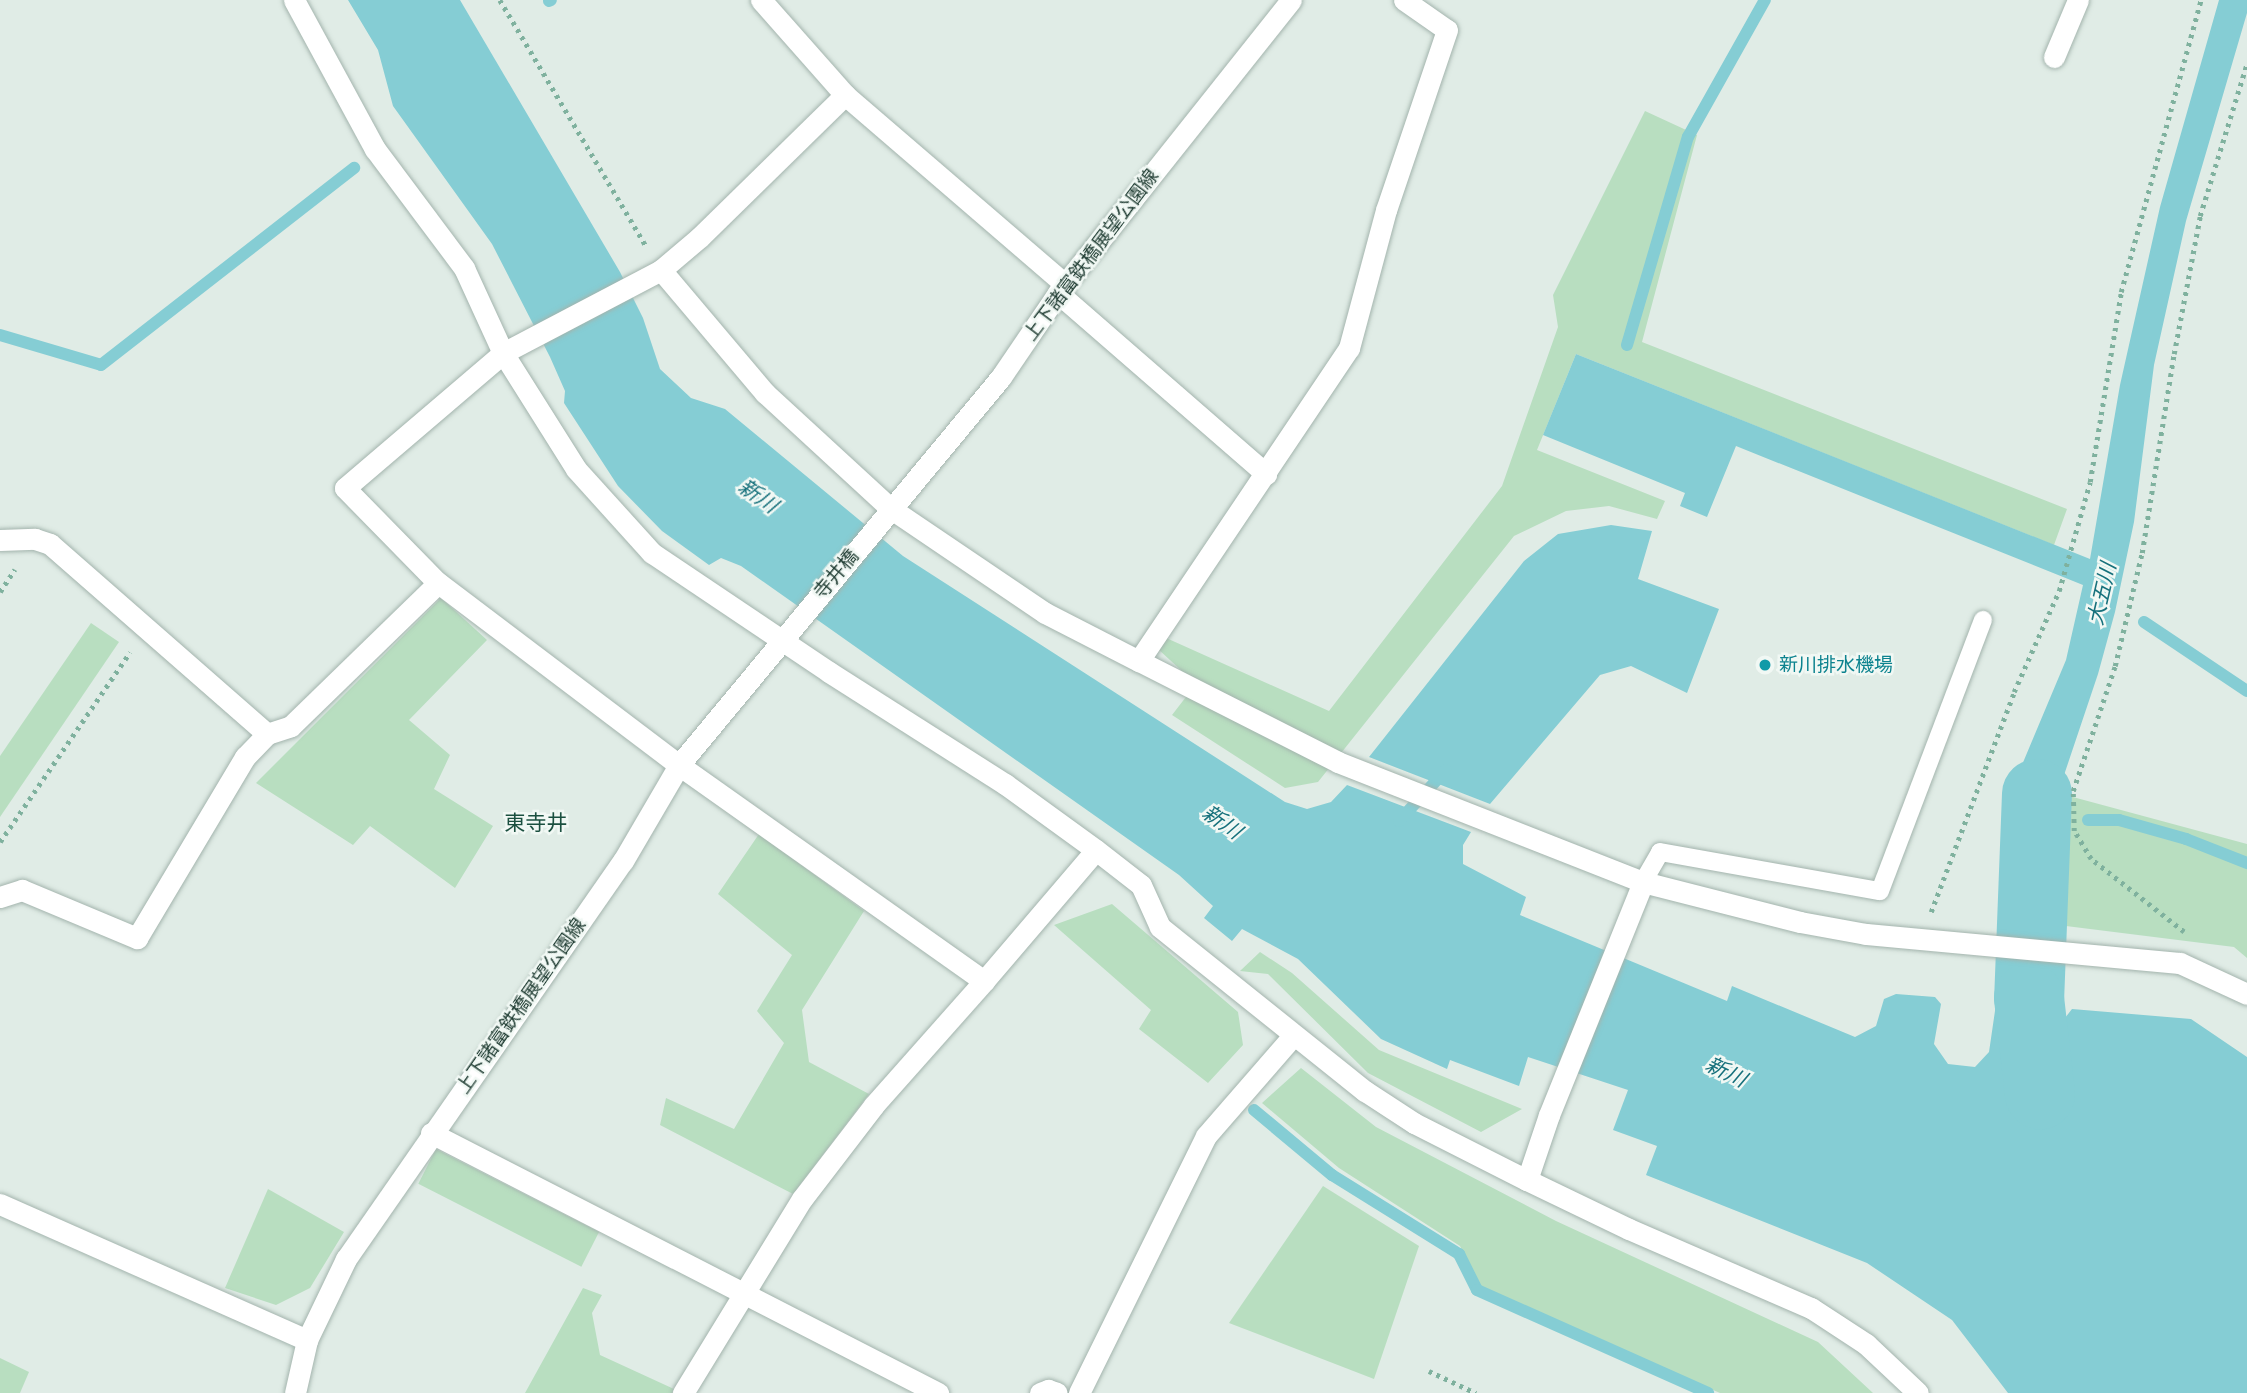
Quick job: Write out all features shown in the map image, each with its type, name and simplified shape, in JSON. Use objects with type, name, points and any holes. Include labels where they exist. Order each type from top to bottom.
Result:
[{"type":"street","points":[[294,0],[374,149],[464,268],[576,469],[652,553],[1006,784],[1096,850],[1141,885],[1160,927],[1365,1091],[1414,1123],[1527,1180],[1811,1308],[1866,1345],[1917,1393]]},
{"type":"street","points":[[761,0],[845,95],[1266,474]]},
{"type":"street","name":"上下諸富鉄橋展望公園線","points":[[890,508],[1001,377],[1061,289],[1292,0]]},
{"type":"street","points":[[1139,662],[1349,348],[1386,210],[1447,30],[1404,0]]},
{"type":"street","points":[[2054,57],[2078,0]]},
{"type":"street","points":[[845,95],[700,237],[653,275],[509,349],[345,488],[438,583],[679,765],[984,981]]},
{"type":"street","points":[[653,275],[765,393],[890,508],[1045,613],[1338,762],[1643,882],[1800,922],[1866,934],[2180,963],[2209,974],[2247,994]]},
{"type":"street","name":"寺井橋","points":[[781,639],[890,508]]},
{"type":"street","points":[[0,540],[36,540],[50,544],[267,734]]},
{"type":"street","points":[[0,897],[22,890],[136,938],[246,757],[267,734],[291,726],[438,583]]},
{"type":"street","name":"上下諸富鉄橋展望公園線","points":[[295,1393],[307,1340],[346,1259],[431,1133],[623,862],[679,765],[781,639]]},
{"type":"street","points":[[682,1393],[745,1296],[802,1199],[874,1105],[1096,850]]},
{"type":"street","points":[[1527,1180],[1549,1115],[1643,882]]},
{"type":"street","points":[[1079,1393],[1206,1136],[1293,1036]]},
{"type":"street","points":[[431,1133],[938,1393]]},
{"type":"street","points":[[0,1204],[307,1340]]},
{"type":"street","points":[[1040,1393],[1048,1390],[1057,1393]]},
{"type":"lane","points":[[1643,882],[1660,852],[1880,891],[1983,620]]},
{"type":"path","points":[[500,0],[653,275]]},
{"type":"path","points":[[1920,940],[2014,692],[2059,591],[2090,482],[2122,292],[2202,0]]},
{"type":"path","points":[[2209,974],[2207,954],[2198,945],[2091,859],[2074,831],[2073,791],[2118,654],[2142,553],[2174,354],[2200,216],[2247,63]]},
{"type":"path","points":[[0,842],[146,628]]},
{"type":"path","points":[[1429,1371],[1476,1393]]},
{"type":"green space","points":[[1645,111],[1697,135],[1642,342],[2067,509],[2054,545],[1576,354],[1537,450],[1665,501],[1657,519],[1609,506],[1566,511],[1514,536],[1318,782],[1285,788],[1172,715],[1196,684],[1158,649],[1164,637],[1329,711],[1502,486],[1558,327],[1553,295]]},
{"type":"green space","points":[[441,598],[487,640],[409,720],[450,755],[434,789],[493,826],[455,888],[370,826],[353,845],[256,783]]},
{"type":"green space","points":[[91,623],[119,642],[0,817],[0,756]]},
{"type":"green space","points":[[2058,793],[2247,844],[2247,958],[2234,947],[2066,926],[2059,892]]},
{"type":"green space","points":[[759,834],[864,911],[802,1010],[809,1062],[869,1094],[793,1194],[660,1125],[666,1098],[734,1129],[784,1043],[757,1011],[792,955],[718,894]]},
{"type":"green space","points":[[1112,904],[1238,1012],[1243,1045],[1208,1083],[1139,1029],[1151,1010],[1054,925]]},
{"type":"green space","points":[[1260,952],[1292,973],[1379,1050],[1522,1109],[1481,1132],[1368,1073],[1268,974],[1240,971]]},
{"type":"green space","points":[[1301,1068],[1376,1127],[1556,1221],[1818,1342],[1873,1393],[1720,1393],[1482,1288],[1460,1246],[1339,1168],[1262,1103]]},
{"type":"green space","points":[[436,1149],[599,1232],[581,1267],[418,1184]]},
{"type":"green space","points":[[1323,1186],[1419,1246],[1374,1379],[1229,1323]]},
{"type":"green space","points":[[268,1189],[344,1232],[310,1288],[276,1305],[225,1288]]},
{"type":"green space","points":[[583,1288],[602,1295],[592,1313],[600,1355],[674,1389],[672,1393],[525,1393]]},
{"type":"green space","points":[[0,1358],[29,1372],[20,1393],[0,1393]]},
{"type":"water","name":"新川","points":[[348,0],[460,0],[620,272],[643,318],[660,369],[691,398],[725,409],[903,556],[1285,802],[1307,809],[1331,802],[1347,785],[1471,832],[1463,845],[1463,864],[1526,897],[1520,915],[1727,1001],[1732,986],[1855,1037],[1876,1026],[1884,999],[1896,994],[1935,997],[1941,1004],[1934,1044],[1948,1064],[1975,1067],[1989,1052],[1996,1004],[2010,996],[2053,1002],[2054,1032],[2072,1009],[2191,1019],[2247,1057],[2247,1393],[2008,1393],[1952,1320],[1867,1263],[1646,1175],[1657,1146],[1613,1130],[1628,1090],[1528,1057],[1519,1086],[1450,1060],[1447,1069],[1381,1039],[1298,959],[1242,929],[1232,941],[1204,918],[1213,906],[1179,875],[741,566],[721,558],[709,565],[662,531],[618,486],[564,403],[565,391],[550,357],[492,244],[393,106],[378,50]]},
{"type":"water","points":[[2219,0],[2247,0],[2247,13],[2186,221],[2154,365],[2134,522],[2115,612],[2098,674],[2058,793],[2059,892],[2012,889],[2014,784],[2066,660],[2083,585],[1736,446],[1707,517],[1680,506],[1685,493],[1543,435],[1576,354],[2090,559],[2120,385],[2160,207]]},
{"type":"water","points":[[1611,525],[1652,531],[1638,579],[1719,609],[1687,693],[1631,666],[1600,675],[1490,804],[1369,757],[1524,561],[1558,534]]},
{"type":"waterway","points":[[1627,345],[1688,137],[1765,0]]},
{"type":"waterway","points":[[0,335],[101,365],[354,168]]},
{"type":"waterway","points":[[2144,622],[2247,691]]},
{"type":"waterway","points":[[1399,821],[1446,770]]},
{"type":"waterway","name":"大五川","points":[[2037,794],[2029,998],[2040,1094]]},
{"type":"waterway","points":[[2088,820],[2119,820],[2186,839],[2247,863]]},
{"type":"waterway","points":[[1254,1110],[1332,1175],[1459,1254],[1477,1290],[1708,1393]]},
{"type":"place","name":"新川排水機場","points":[[1765,665]]},
{"type":"district","name":"東寺井","points":[[536,823]]}]
